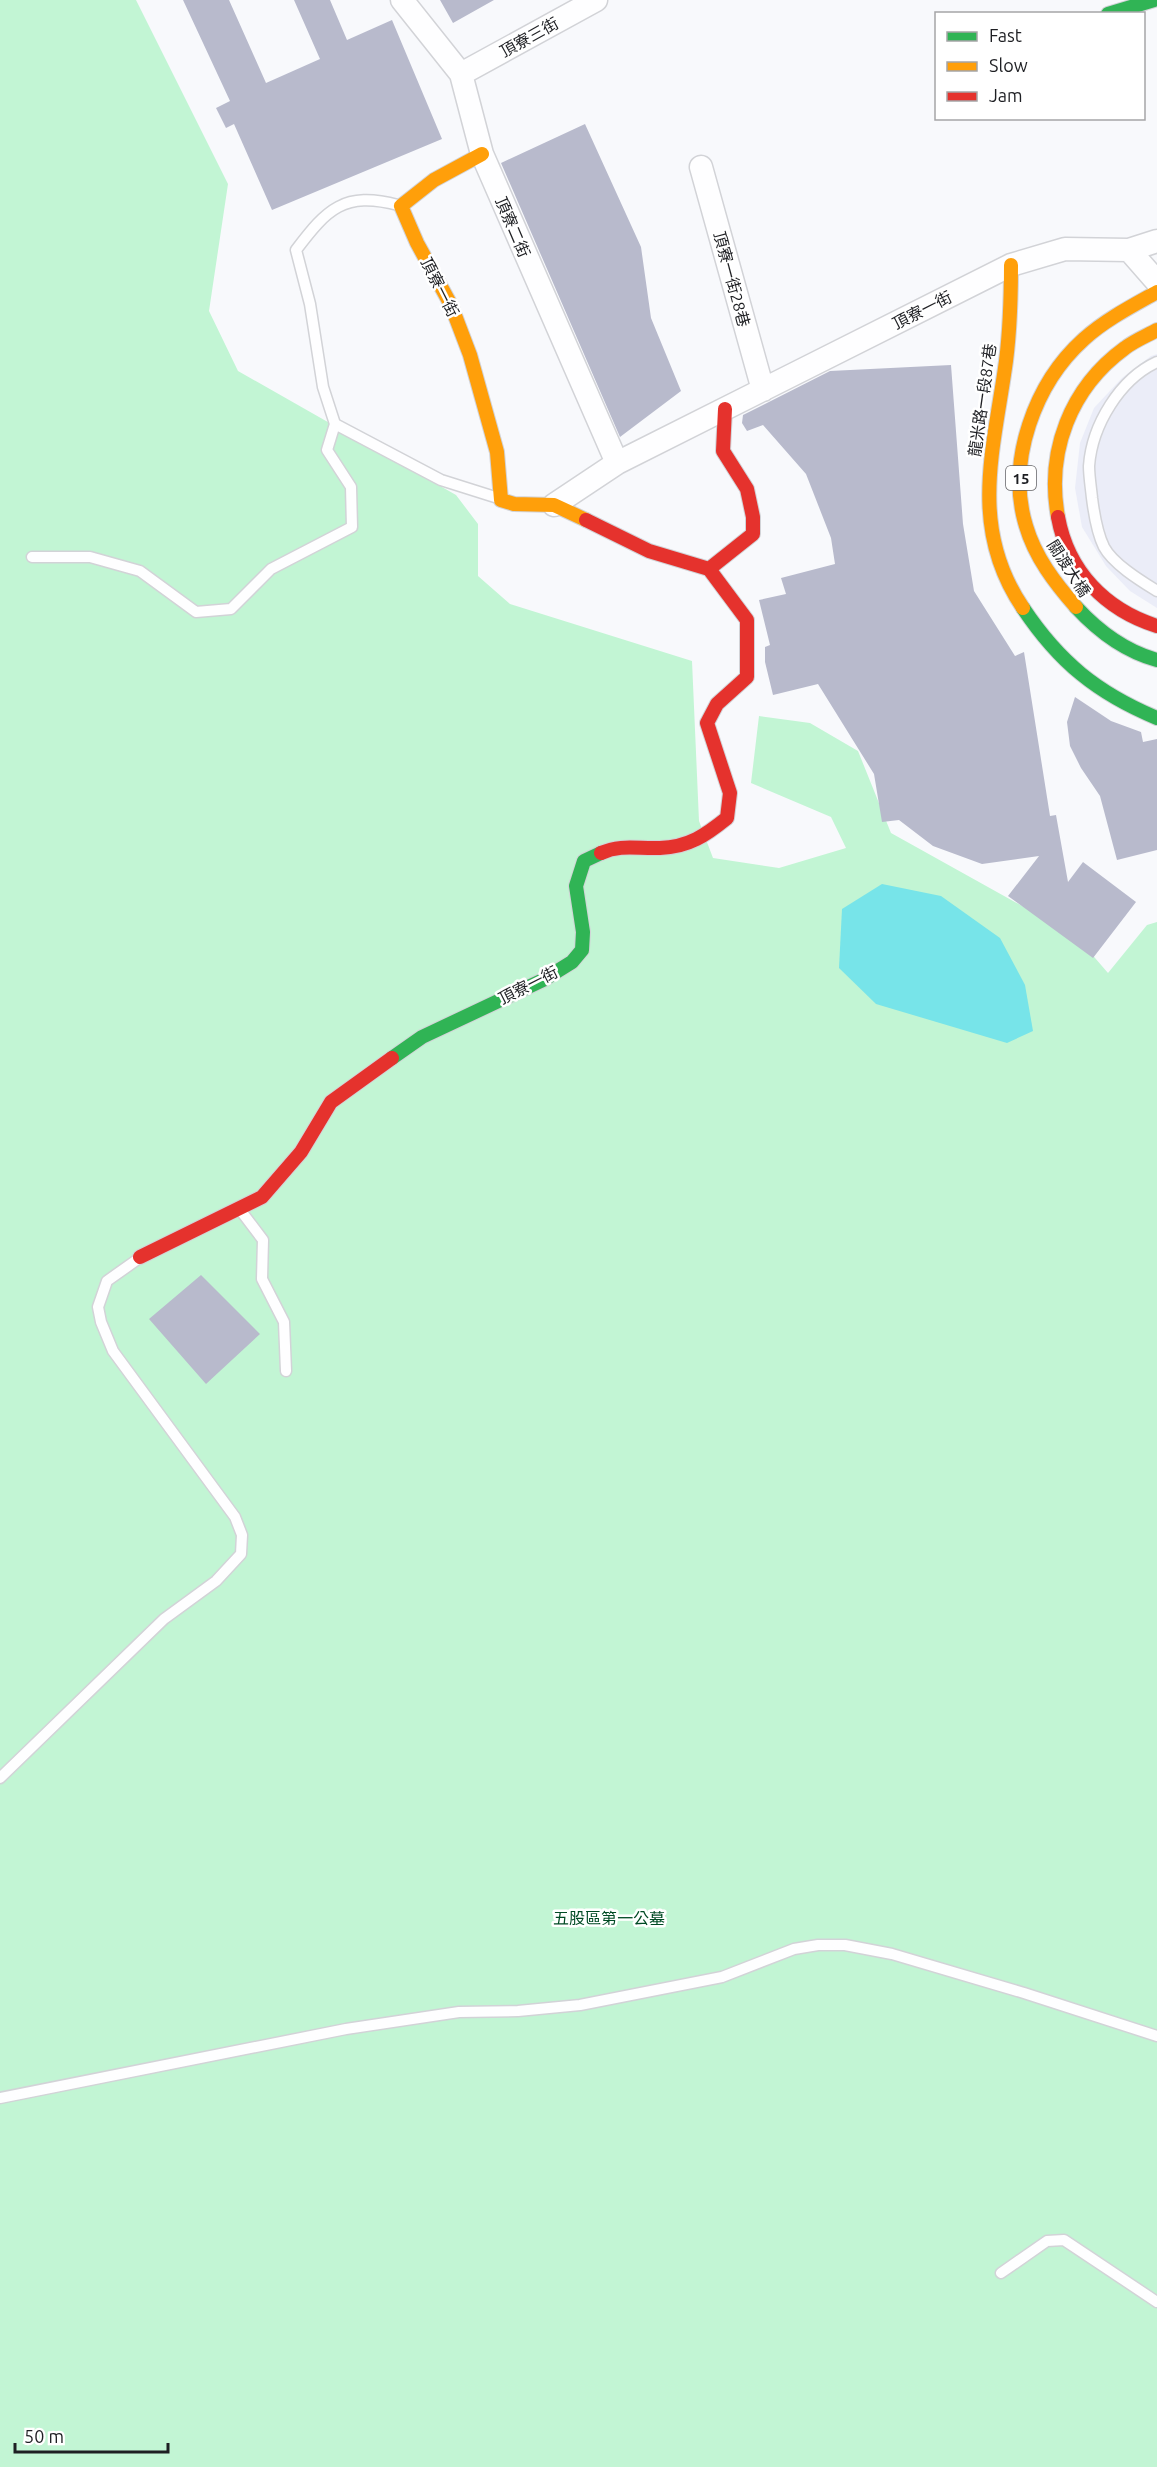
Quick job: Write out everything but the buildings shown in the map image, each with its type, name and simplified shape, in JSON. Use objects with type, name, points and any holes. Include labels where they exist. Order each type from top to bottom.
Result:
[{"type":"street","name":"頂寮二街","points":[[402,0],[461,74],[482,154],[617,463]]},
{"type":"street","name":"頂寮三街","points":[[461,74],[596,0]]},
{"type":"street","points":[[1115,12],[1154,0]]},
{"type":"street","points":[[401,206],[434,180],[482,154]]},
{"type":"street","name":"頂寮一街28巷","points":[[702,167],[763,390]]},
{"type":"street","name":"頂寮一街","points":[[401,206],[417,243],[452,305],[470,355],[497,453],[501,500]]},
{"type":"street","name":"頂寮一街","points":[[554,505],[617,463],[1011,265],[1065,249],[1129,250],[1157,241]]},
{"type":"street","points":[[1129,250],[1157,282]]},
{"type":"street","name":"龍米路一段87巷","points":[[1011,265],[1006,361],[990,447],[988,501],[994,537],[1004,570],[1018,599],[1041,636],[1063,660],[1086,680],[1118,701],[1157,718]]},
{"type":"street","name":"關渡大橋","points":[[1157,292],[1084,339],[1057,369],[1034,409],[1024,446],[1021,479],[1023,517],[1038,556],[1059,588],[1084,618],[1116,643],[1149,659],[1157,660]]},
{"type":"street","points":[[1157,330],[1125,346],[1091,376],[1070,408],[1059,438],[1052,477],[1054,507],[1064,544],[1084,578],[1114,607],[1157,626]]},
{"type":"street","points":[[501,500],[514,504],[554,505],[649,551],[709,569],[753,534],[753,517],[747,489],[723,451],[725,409]]},
{"type":"street","name":"頂寮一街","points":[[140,1257],[262,1197],[301,1152],[331,1102],[422,1037],[543,980],[572,962],[582,950],[583,932],[576,886],[584,861],[614,848],[663,848],[703,838],[727,818],[730,793],[707,723],[717,704],[747,677],[747,620],[709,569]]},
{"type":"lane","points":[[32,557],[90,557],[140,572],[196,612],[231,609],[271,569],[352,527],[351,487],[327,450],[335,424],[323,387],[310,304],[296,250],[313,227],[339,205],[374,199],[401,206]]},
{"type":"lane","points":[[1157,362],[1145,367],[1117,394],[1098,429],[1089,466],[1094,516],[1105,548],[1130,574],[1157,591]]},
{"type":"lane","points":[[335,424],[441,480],[501,500]]},
{"type":"lane","points":[[239,1208],[264,1240],[262,1280],[284,1322],[286,1371]]},
{"type":"lane","points":[[0,1778],[164,1619],[216,1581],[241,1554],[242,1535],[235,1517],[113,1351],[101,1322],[98,1307],[107,1281],[140,1257]]},
{"type":"lane","points":[[0,2098],[346,2029],[459,2012],[518,2011],[580,2005],[722,1977],[794,1949],[819,1945],[845,1945],[892,1954],[1157,2036]]},
{"type":"lane","points":[[1001,2273],[1047,2241],[1064,2240],[1157,2302]]},
{"type":"shaded area","points":[[1157,354],[1157,608],[1130,591],[1106,566],[1082,527],[1075,488],[1080,443],[1094,408],[1122,378]]},
{"type":"green space","name":"五股區第一公墓","points":[[0,0],[136,0],[228,184],[209,311],[238,371],[456,495],[478,524],[478,576],[510,604],[692,661],[699,821],[713,858],[779,868],[846,848],[831,817],[751,783],[759,716],[810,723],[858,751],[891,833],[1076,936],[1108,973],[1147,925],[1157,922],[1157,2467],[0,2467]]},
{"type":"water","points":[[882,884],[941,896],[1000,938],[1025,985],[1033,1031],[1007,1043],[876,1004],[839,968],[842,909]]},
{"type":"traffic: fast","points":[[1115,12],[1154,0]]},
{"type":"traffic: fast","points":[[1076,607],[1113,640],[1157,660]]},
{"type":"traffic: fast","points":[[1023,608],[1065,660],[1081,674],[1116,698],[1157,718]]},
{"type":"traffic: fast","points":[[392,1058],[422,1037],[543,980],[572,962],[582,950],[583,932],[576,886],[584,861],[601,853]]},
{"type":"traffic: slow","points":[[482,154],[434,180],[401,206],[417,243],[451,305],[470,355],[497,452],[501,500],[514,504],[554,505],[586,520]]},
{"type":"traffic: slow","points":[[1011,265],[1007,349],[989,487],[990,517],[995,548],[1006,578],[1023,608]]},
{"type":"traffic: slow","points":[[1076,607],[1046,569],[1026,526],[1021,501],[1020,476],[1029,425],[1051,378],[1084,339],[1119,314],[1157,292]]},
{"type":"traffic: slow","points":[[1058,517],[1055,493],[1059,446],[1076,402],[1106,364],[1129,345],[1157,330]]},
{"type":"traffic: jam","points":[[586,520],[649,551],[709,569],[753,534],[753,517],[747,489],[723,451],[725,409]]},
{"type":"traffic: jam","points":[[1058,517],[1071,555],[1092,586],[1121,610],[1157,626]]},
{"type":"traffic: jam","points":[[601,853],[623,848],[660,848],[688,843],[704,835],[727,818],[730,793],[707,723],[717,704],[747,677],[747,620],[709,569]]},
{"type":"traffic: jam","points":[[140,1257],[262,1197],[301,1152],[331,1102],[392,1058]]}]
